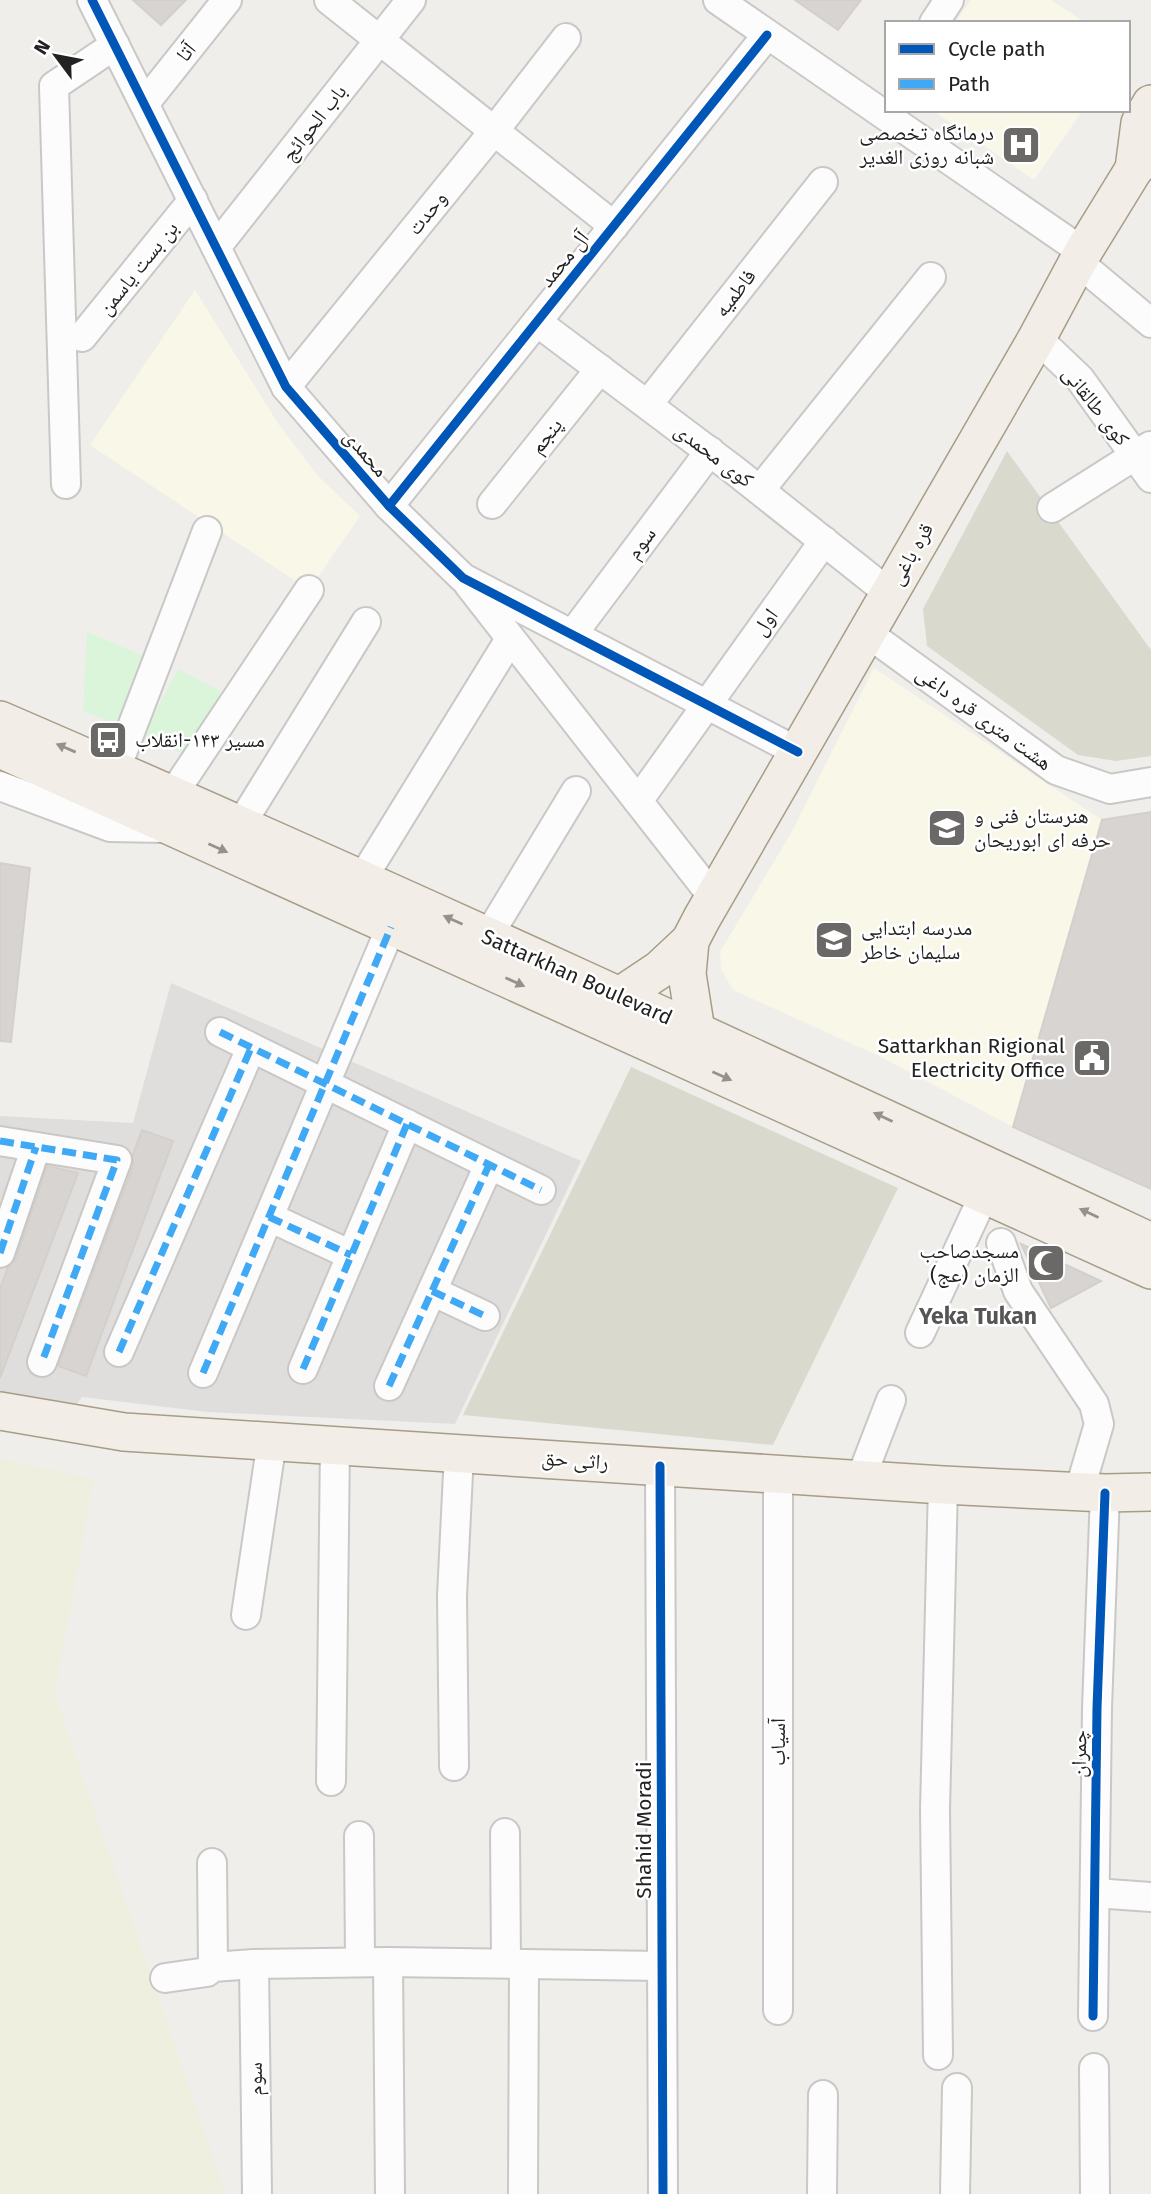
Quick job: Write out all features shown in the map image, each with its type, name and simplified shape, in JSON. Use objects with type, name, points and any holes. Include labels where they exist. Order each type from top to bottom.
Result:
[{"type":"main road","points":[[1145,166],[1140,123],[1151,104]]},
{"type":"main road","name":"قره باغی","points":[[614,1009],[690,941],[1037,338],[1080,257],[1145,166]]},
{"type":"main road","name":"Sattarkhan Boulevard","points":[[0,720],[111,783],[173,811],[391,927],[614,1009]]},
{"type":"main road","name":"Sattarkhan Boulevard","points":[[0,749],[111,783]]},
{"type":"main road","name":"Sattarkhan Boulevard","points":[[173,811],[241,824],[488,936],[614,1009],[984,1195],[1151,1270]]},
{"type":"main road","name":"قره باغی","points":[[690,941],[687,974],[690,1045]]},
{"type":"main road","name":"Sattarkhan Boulevard","points":[[690,1045],[1151,1242]]},
{"type":"main road","name":"راثی حق","points":[[0,1410],[124,1432],[943,1485],[1092,1493],[1151,1492]]},
{"type":"street","name":"محمدی","points":[[92,0],[286,387],[388,506],[463,578],[713,897]]},
{"type":"street","name":"آتا","points":[[145,103],[227,0]]},
{"type":"street","points":[[329,0],[614,226]]},
{"type":"street","name":"باب الحوائج","points":[[217,246],[411,0]]},
{"type":"street","points":[[718,0],[767,35],[881,101]]},
{"type":"street","name":"آل محمد","points":[[388,506],[767,35]]},
{"type":"street","name":"وحدت","points":[[286,387],[566,38]]},
{"type":"street","points":[[66,484],[54,86],[115,45]]},
{"type":"street","points":[[895,112],[1080,257],[1151,323]]},
{"type":"street","name":"فاطمیه","points":[[648,404],[823,182]]},
{"type":"street","name":"بن بست یاسمن","points":[[82,337],[193,200]]},
{"type":"street","points":[[760,490],[931,277]]},
{"type":"street","name":"کوی محمدی","points":[[537,322],[710,451],[889,593]]},
{"type":"street","name":"کوی طالقانی","points":[[1037,338],[1080,379],[1143,451],[1151,478]]},
{"type":"street","name":"پنجم","points":[[492,504],[600,369]]},
{"type":"street","name":"سوم","points":[[572,635],[710,451]]},
{"type":"street","points":[[1052,508],[1143,451]]},
{"type":"street","points":[[111,783],[207,531]]},
{"type":"street","name":"اول","points":[[638,801],[824,541]]},
{"type":"street","name":"محمدی","points":[[463,578],[798,752]]},
{"type":"street","points":[[0,786],[110,827],[173,811],[309,590]]},
{"type":"street","points":[[241,824],[366,622]]},
{"type":"street","name":"هشت متری قره داغی","points":[[866,632],[1056,770],[1110,789],[1151,782]]},
{"type":"street","points":[[362,879],[510,639]]},
{"type":"street","points":[[488,936],[576,791]]},
{"type":"street","points":[[203,1373],[391,927]]},
{"type":"street","points":[[220,1032],[541,1191]]},
{"type":"street","points":[[119,1352],[251,1048]]},
{"type":"street","points":[[303,1369],[407,1124]]},
{"type":"street","points":[[0,1142],[117,1160],[42,1362]]},
{"type":"street","points":[[0,1253],[36,1147]]},
{"type":"street","points":[[389,1386],[489,1165]]},
{"type":"street","points":[[920,1333],[984,1195]]},
{"type":"street","points":[[269,1217],[351,1255]]},
{"type":"street","name":"چمران","points":[[1001,1243],[1018,1291],[1094,1404],[1099,1424],[1092,1493],[1097,1708],[1093,2015]]},
{"type":"street","points":[[432,1291],[485,1316]]},
{"type":"street","points":[[861,1478],[891,1400]]},
{"type":"street","points":[[246,1615],[272,1441]]},
{"type":"street","points":[[331,1781],[335,1446]]},
{"type":"street","points":[[454,1766],[452,1596],[459,1453]]},
{"type":"street","name":"Shahid Moradi","points":[[660,1466],[663,2194]]},
{"type":"street","name":"آسیاب","points":[[778,1473],[778,2010]]},
{"type":"street","points":[[938,2055],[935,1810],[943,1485]]},
{"type":"street","points":[[505,1833],[515,1964],[523,2194]]},
{"type":"street","points":[[359,1836],[374,1962],[390,2194]]},
{"type":"street","points":[[212,1863],[213,1967]]},
{"type":"street","points":[[1095,1893],[1151,1898]]},
{"type":"street","points":[[165,1978],[207,1972],[213,1967],[374,1962],[662,1966]]},
{"type":"street","name":"سوم","points":[[254,1965],[257,2194]]},
{"type":"street","points":[[1094,2068],[1095,2194]]},
{"type":"street","points":[[954,2194],[957,2088]]},
{"type":"street","points":[[822,2194],[823,2095]]},
{"type":"shaded area","points":[[971,0],[1051,0],[1083,21],[956,21]]},
{"type":"shaded area","name":"درمانگاه تخصصی شبانه روزی الغدیر","points":[[935,112],[1082,112],[1034,180]]},
{"type":"shaded area","points":[[195,290],[279,425],[318,476],[360,516],[309,590],[90,445]]},
{"type":"shaded area","points":[[1007,451],[1151,650],[1151,756],[1116,761],[1078,755],[927,646],[923,609]]},
{"type":"shaded area","points":[[874,668],[1102,820],[1013,1127],[879,1056],[733,990],[721,969],[720,952],[790,835]]},
{"type":"shaded area","points":[[171,983],[581,1161],[455,1424],[208,1412],[82,1397],[74,1408],[0,1394],[0,1116],[133,1123]]},
{"type":"shaded area","points":[[631,1067],[898,1188],[773,1445],[463,1415]]},
{"type":"green space","points":[[87,632],[151,659],[127,728],[83,711]]},
{"type":"green space","points":[[178,669],[229,696],[190,756],[142,737]]},
{"type":"green space","points":[[0,1458],[94,1479],[55,1695],[226,2194],[0,2194]]},
{"type":"building","points":[[133,0],[186,0],[161,25]]},
{"type":"building","points":[[795,0],[861,0],[838,30]]},
{"type":"building","name":"Sattarkhan Rigional Electricity Office","points":[[1151,812],[1151,1189],[1013,1127],[1102,820]]},
{"type":"building","points":[[0,863],[30,868],[11,1042],[0,1041]]},
{"type":"building","points":[[142,1130],[173,1141],[86,1376],[58,1366],[133,1166],[133,1155]]},
{"type":"building","points":[[47,1166],[78,1173],[0,1378],[0,1289],[8,1267],[16,1258]]},
{"type":"building","name":"مسجدصاحب الزمان (عج)","points":[[1021,1244],[1101,1281],[1051,1308]]},
{"type":"marked path","points":[[203,1373],[391,927]]},
{"type":"marked path","points":[[220,1032],[541,1190]]},
{"type":"marked path","points":[[119,1352],[251,1048]]},
{"type":"marked path","points":[[303,1369],[407,1124]]},
{"type":"marked path","points":[[0,1141],[117,1160],[42,1362]]},
{"type":"marked path","points":[[0,1253],[36,1147]]},
{"type":"marked path","points":[[389,1386],[489,1165]]},
{"type":"marked path","points":[[269,1217],[351,1255]]},
{"type":"marked path","points":[[432,1291],[485,1316]]},
{"type":"cycle path","points":[[92,0],[286,387],[389,506],[463,578],[798,752]]},
{"type":"cycle path","points":[[389,506],[767,35]]},
{"type":"cycle path","points":[[660,1466],[663,2194]]},
{"type":"cycle path","points":[[1093,2016],[1097,1708],[1105,1493]]},
{"type":"place","name":"درمانگاه تخصصی شبانه روزی الغدیر","points":[[1021,145]]},
{"type":"place","name":"مسیر ۱۴۳-انقلاب","points":[[108,740]]},
{"type":"place","name":"هنرستان فنی و حرفه ای ابوریحان","points":[[947,828]]},
{"type":"place","name":"مدرسه ابتدایی سلیمان خاطر","points":[[834,940]]},
{"type":"place","name":"Sattarkhan Rigional Electricity Office","points":[[1092,1058]]},
{"type":"place","name":"مسجدصاحب الزمان (عج)","points":[[1046,1263]]},
{"type":"district","name":"Yeka Tukan","points":[[978,1316]]}]
